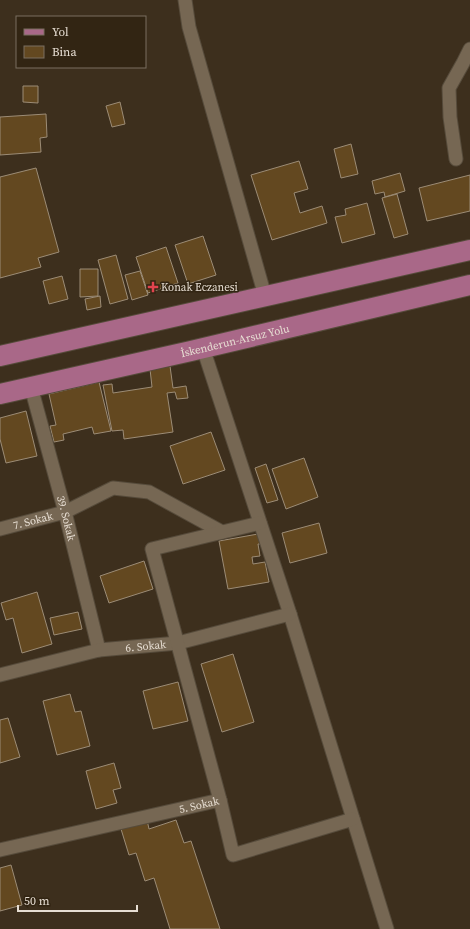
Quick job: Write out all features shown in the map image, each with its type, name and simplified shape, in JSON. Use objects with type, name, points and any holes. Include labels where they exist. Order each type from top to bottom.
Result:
[{"type":"main road","points":[[0,356],[470,250]]},
{"type":"main road","name":"İskenderun-Arsuz Yolu","points":[[0,394],[470,285]]},
{"type":"street","points":[[185,0],[189,27],[265,296]]},
{"type":"street","points":[[456,159],[450,117],[449,88],[470,49]]},
{"type":"street","points":[[202,348],[290,614],[387,929]]},
{"type":"street","name":"39. Sokak","points":[[31,387],[65,512],[99,650]]},
{"type":"street","name":"7. Sokak","points":[[0,529],[65,512],[113,488],[149,492],[222,532]]},
{"type":"street","points":[[220,800],[152,549],[260,523]]},
{"type":"street","name":"6. Sokak","points":[[0,675],[99,650],[178,643],[290,614]]},
{"type":"street","name":"5. Sokak","points":[[0,850],[220,800],[233,855],[353,819]]},
{"type":"building","points":[[23,86],[38,86],[38,103],[23,102]]},
{"type":"building","points":[[120,102],[125,124],[112,127],[106,106]]},
{"type":"building","points":[[46,114],[47,137],[40,138],[41,152],[0,155],[0,117]]},
{"type":"building","points":[[351,144],[358,174],[341,178],[334,149]]},
{"type":"building","points":[[299,161],[308,189],[294,193],[300,213],[322,206],[327,223],[272,240],[251,175]]},
{"type":"building","points":[[36,168],[59,252],[38,258],[41,267],[0,278],[0,177]]},
{"type":"building","points":[[400,173],[405,191],[385,197],[384,192],[375,194],[372,181]]},
{"type":"building","points":[[470,175],[470,211],[427,221],[419,188]]},
{"type":"building","points":[[397,194],[408,234],[394,238],[382,198]]},
{"type":"building","points":[[367,203],[375,234],[342,243],[335,217],[346,215],[345,209]]},
{"type":"building","points":[[203,236],[216,275],[188,284],[175,245]]},
{"type":"building","points":[[166,247],[178,283],[148,293],[136,257]]},
{"type":"building","points":[[116,255],[128,299],[110,304],[98,260]]},
{"type":"building","points":[[80,269],[98,269],[98,296],[80,297]]},
{"type":"building","points":[[140,271],[148,295],[132,300],[125,275]]},
{"type":"building","points":[[62,276],[68,299],[49,304],[43,281]]},
{"type":"building","points":[[100,296],[101,307],[87,310],[85,299]]},
{"type":"building","points":[[170,366],[173,388],[186,386],[188,398],[177,399],[175,392],[167,393],[173,432],[124,439],[123,430],[112,431],[103,385],[112,384],[113,393],[152,387],[150,369]]},
{"type":"building","points":[[99,382],[111,431],[94,434],[92,427],[63,434],[64,440],[54,442],[50,426],[56,425],[49,394]]},
{"type":"building","points":[[26,411],[37,456],[6,463],[0,439],[0,418]]},
{"type":"building","points":[[211,432],[225,470],[183,484],[170,446]]},
{"type":"building","points":[[304,458],[318,497],[286,509],[272,469]]},
{"type":"building","points":[[266,464],[278,500],[267,503],[255,468]]},
{"type":"building","points":[[319,523],[327,553],[290,563],[282,533]]},
{"type":"building","points":[[258,534],[260,556],[252,557],[253,564],[265,562],[269,582],[228,589],[219,541]]},
{"type":"building","points":[[144,561],[153,589],[109,603],[100,576]]},
{"type":"building","points":[[37,592],[52,644],[22,653],[13,618],[6,620],[1,603]]},
{"type":"building","points":[[78,612],[82,629],[54,635],[50,618]]},
{"type":"building","points":[[233,654],[254,722],[222,732],[201,664]]},
{"type":"building","points":[[178,682],[188,721],[153,729],[143,691]]},
{"type":"building","points":[[70,694],[75,712],[81,711],[90,746],[57,755],[43,701]]},
{"type":"building","points":[[8,718],[20,757],[0,763],[0,720]]},
{"type":"building","points":[[114,763],[121,788],[113,790],[117,803],[96,809],[86,771]]},
{"type":"building","points":[[147,820],[149,829],[176,820],[184,843],[191,841],[220,929],[170,929],[154,878],[145,881],[136,853],[129,855],[121,829]]},
{"type":"building","points":[[11,865],[22,905],[0,911],[0,868]]},
{"type":"place","name":"Konak Eczanesi","points":[[153,287]]}]
